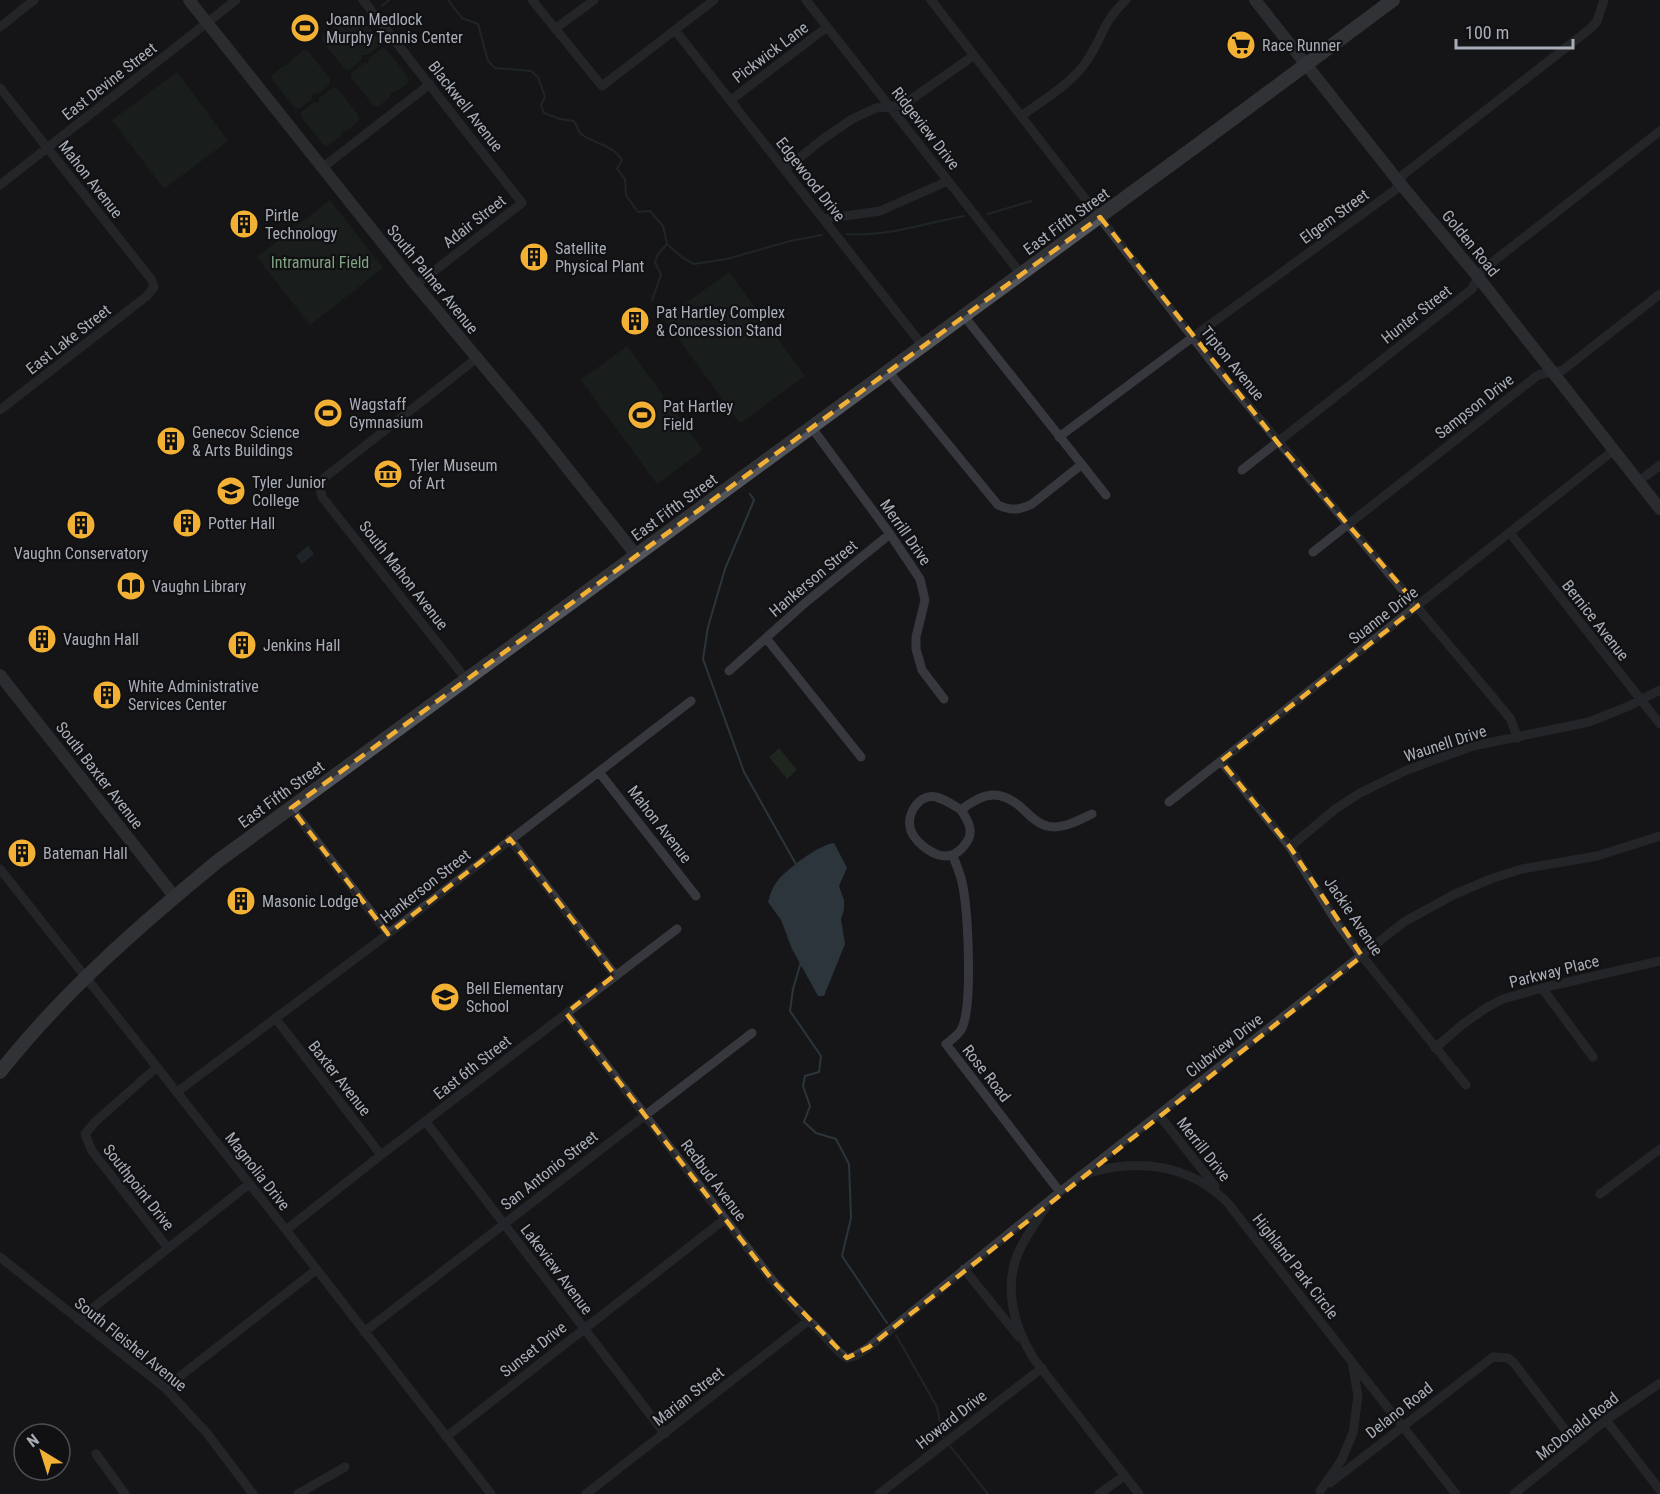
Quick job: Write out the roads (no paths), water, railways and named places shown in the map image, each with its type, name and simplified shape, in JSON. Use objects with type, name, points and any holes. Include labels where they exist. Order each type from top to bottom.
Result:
[{"type":"main road","name":"East Fifth Street","points":[[0,1072],[86,977],[174,896],[230,852],[812,428],[1393,0]]},
{"type":"street","points":[[0,27],[34,0]]},
{"type":"street","name":"South Palmer Avenue","points":[[189,0],[416,285],[534,426],[636,555]]},
{"type":"street","name":"East Devine Street","points":[[0,185],[236,0]]},
{"type":"street","name":"Blackwell Avenue","points":[[363,0],[522,202]]},
{"type":"street","points":[[532,0],[602,86],[714,0]]},
{"type":"street","points":[[555,29],[594,0]]},
{"type":"street","name":"Ridgeview Drive","points":[[806,0],[1021,274]]},
{"type":"street","name":"Tipton Avenue","points":[[931,0],[1193,337],[1278,442],[1510,718],[1518,738]]},
{"type":"street","points":[[1021,116],[1072,78],[1085,63],[1109,17],[1126,0]]},
{"type":"street","name":"Golden Road","points":[[1255,0],[1399,182],[1478,277],[1660,509]]},
{"type":"street","name":"Elgem Street","points":[[1059,437],[1395,190],[1404,174],[1591,28],[1597,21],[1604,0]]},
{"type":"street","name":"Pickwick Lane","points":[[731,100],[827,27]]},
{"type":"street","name":"Edgewood Drive","points":[[675,30],[923,346]]},
{"type":"street","points":[[785,170],[852,119],[876,108],[903,105],[973,56]]},
{"type":"street","points":[[322,168],[430,84]]},
{"type":"street","name":"Mahon Avenue","points":[[0,88],[151,279],[153,290]]},
{"type":"street","name":"Hunter Street","points":[[1242,470],[1472,289],[1485,268],[1660,131]]},
{"type":"street","points":[[824,219],[880,211],[948,181]]},
{"type":"street","name":"Adair Street","points":[[416,285],[522,202]]},
{"type":"street","name":"East Lake Street","points":[[0,410],[153,290]]},
{"type":"street","name":"Sampson Drive","points":[[1312,552],[1538,375],[1563,370],[1660,294]]},
{"type":"street","points":[[964,316],[1106,495]]},
{"type":"street","name":"South Mahon Avenue","points":[[466,679],[322,497],[320,489],[324,478],[477,358]]},
{"type":"street","points":[[888,371],[998,505],[1006,508],[1024,508],[1082,465]]},
{"type":"street","name":"Merrill Drive","points":[[812,428],[920,579],[924,588],[925,600],[916,637],[916,649],[922,670],[944,699]]},
{"type":"street","name":"Suanne Drive","points":[[1169,802],[1614,450]]},
{"type":"street","points":[[1638,482],[1660,465]]},
{"type":"street","name":"Bernice Avenue","points":[[1510,533],[1660,724]]},
{"type":"street","name":"Hankerson Street","points":[[729,671],[805,603],[890,534]]},
{"type":"street","points":[[766,638],[861,757]]},
{"type":"street","name":"South Baxter Avenue","points":[[0,675],[174,896]]},
{"type":"street","name":"Waunell Drive","points":[[1290,847],[1334,810],[1384,780],[1473,746],[1589,722],[1640,701],[1660,690]]},
{"type":"street","name":"Hankerson Street","points":[[177,1092],[276,1019],[691,701]]},
{"type":"street","name":"Jackie Avenue","points":[[1221,761],[1290,847],[1338,924],[1362,957],[1466,1085]]},
{"type":"street","name":"Mahon Avenue","points":[[599,772],[696,896]]},
{"type":"street","points":[[961,810],[978,798],[995,795],[1013,800],[1036,821],[1050,827],[1065,825],[1092,814]]},
{"type":"street","points":[[930,796],[940,798],[961,810],[969,825],[970,834],[967,842],[952,856],[939,856],[925,848],[911,832],[909,821],[915,806],[930,796]]},
{"type":"street","points":[[291,808],[388,933]]},
{"type":"street","name":"Clubview Drive","points":[[847,1358],[869,1347],[1060,1192],[1404,922],[1432,905],[1476,884],[1522,870],[1597,856],[1660,836]]},
{"type":"street","points":[[510,839],[615,975]]},
{"type":"street","name":"Rose Road","points":[[952,856],[961,876],[964,896],[969,985],[963,1026],[959,1033],[946,1044],[1060,1192]]},
{"type":"street","name":"Magnolia Drive","points":[[0,869],[286,1230],[490,1494]]},
{"type":"street","name":"East 6th Street","points":[[286,1230],[677,929]]},
{"type":"street","name":"Parkway Place","points":[[1435,1048],[1486,1008],[1521,993],[1660,961]]},
{"type":"street","points":[[1542,988],[1593,1057]]},
{"type":"street","name":"Redbud Avenue","points":[[566,1013],[779,1289],[808,1322],[824,1335],[840,1354],[847,1358]]},
{"type":"street","name":"Baxter Avenue","points":[[276,1019],[381,1155]]},
{"type":"street","name":"San Antonio Street","points":[[364,1332],[752,1033]]},
{"type":"street","name":"Southpoint Drive","points":[[157,1067],[95,1122],[85,1134],[92,1152],[168,1248]]},
{"type":"street","name":"Merrill Drive","points":[[1159,1115],[1227,1202]]},
{"type":"street","name":"Lakeview Avenue","points":[[426,1122],[665,1434]]},
{"type":"street","points":[[1600,1194],[1660,1149]]},
{"type":"street","name":"Highland Park Circle","points":[[1082,1175],[1116,1166],[1140,1164],[1161,1166],[1202,1182],[1227,1202],[1352,1362],[1358,1396],[1356,1423],[1341,1461],[1318,1492]]},
{"type":"street","points":[[78,1320],[249,1184]]},
{"type":"street","points":[[1026,1346],[1015,1317],[1011,1277],[1021,1247],[1050,1200]]},
{"type":"street","name":"Sunset Drive","points":[[446,1437],[725,1219]]},
{"type":"street","name":"South Fleishel Avenue","points":[[0,1257],[165,1388],[206,1432],[253,1494]]},
{"type":"street","points":[[964,1269],[1139,1494]]},
{"type":"street","points":[[165,1388],[316,1270]]},
{"type":"street","name":"Marian Street","points":[[586,1494],[808,1322]]},
{"type":"street","name":"Delano Road","points":[[1318,1492],[1486,1360],[1493,1357],[1503,1357],[1514,1363],[1576,1444]]},
{"type":"street","points":[[1352,1362],[1456,1494]]},
{"type":"street","name":"Howard Drive","points":[[879,1494],[1042,1368]]},
{"type":"street","name":"McDonald Road","points":[[1514,1494],[1606,1420],[1660,1383]]},
{"type":"street","points":[[1606,1420],[1660,1490]]},
{"type":"street","points":[[96,1454],[125,1494]]},
{"type":"street","points":[[298,1494],[345,1467]]},
{"type":"street","points":[[1099,1494],[1124,1476]]},
{"type":"waterway","points":[[382,6],[389,0]]},
{"type":"waterway","points":[[448,0],[462,18],[478,24],[488,61],[495,68],[531,71],[538,77],[545,97],[541,105],[544,113],[574,121],[581,134],[608,147],[618,155],[622,160],[617,169],[625,179],[626,195],[638,212],[650,211],[663,226],[667,244],[683,258],[694,264],[727,259],[790,241],[822,235]]},
{"type":"waterway","points":[[988,214],[1031,201]]},
{"type":"waterway","points":[[847,234],[891,231],[964,216]]},
{"type":"waterway","points":[[652,300],[661,275],[655,262],[658,254],[667,244]]},
{"type":"waterway","points":[[750,494],[754,500],[725,569],[708,627],[703,659],[744,772],[797,866]]},
{"type":"waterway","points":[[801,962],[793,989],[790,1011],[821,1056],[819,1072],[805,1076],[803,1086],[810,1106],[804,1122],[816,1133],[836,1139],[849,1164],[851,1218],[842,1256],[887,1323]]},
{"type":"waterway","points":[[896,1335],[937,1407],[943,1437]]},
{"type":"waterway","points":[[950,1446],[988,1494]]},
{"type":"place","name":"Joann Medlock Murphy Tennis Center","points":[[305,28]]},
{"type":"place","name":"Race Runner","points":[[1241,45]]},
{"type":"place","name":"Pirtle Technology","points":[[244,224]]},
{"type":"place","name":"Satellite Physical Plant","points":[[534,257]]},
{"type":"place","name":"Pat Hartley Complex & Concession Stand","points":[[635,321]]},
{"type":"place","name":"Wagstaff Gymnasium","points":[[328,413]]},
{"type":"place","name":"Pat Hartley Field","points":[[642,415]]},
{"type":"place","name":"Genecov Science & Arts Buildings","points":[[171,441]]},
{"type":"place","name":"Tyler Museum of Art","points":[[388,474]]},
{"type":"place","name":"Tyler Junior College","points":[[231,491]]},
{"type":"place","name":"Potter Hall","points":[[187,523]]},
{"type":"place","name":"Vaughn Conservatory","points":[[81,525]]},
{"type":"place","name":"Vaughn Library","points":[[131,586]]},
{"type":"place","name":"Vaughn Hall","points":[[42,639]]},
{"type":"place","name":"Jenkins Hall","points":[[242,645]]},
{"type":"place","name":"White Administrative Services Center","points":[[107,695]]},
{"type":"place","name":"Bateman Hall","points":[[22,853]]},
{"type":"place","name":"Masonic Lodge","points":[[241,901]]},
{"type":"place","name":"Bell Elementary School","points":[[445,997]]},
{"type":"park label","name":"Intramural Field","points":[[320,262]]}]
